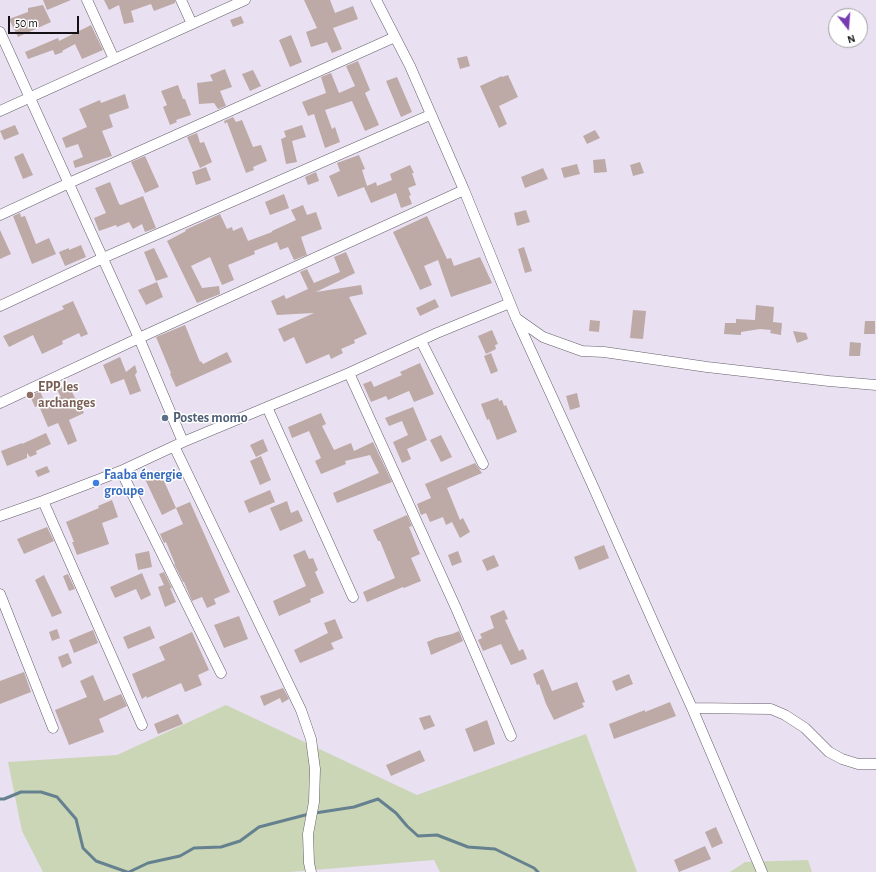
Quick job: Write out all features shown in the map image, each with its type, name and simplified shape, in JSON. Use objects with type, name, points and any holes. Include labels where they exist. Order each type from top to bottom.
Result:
[{"type":"street","points":[[87,0],[114,59]]},
{"type":"street","points":[[181,0],[192,24]]},
{"type":"street","points":[[0,111],[245,0]]},
{"type":"street","points":[[376,0],[410,66],[430,116],[464,190],[516,318],[692,708],[762,872]]},
{"type":"street","points":[[0,32],[139,338],[179,444],[301,710],[311,739],[314,769],[314,802],[308,834],[309,862],[311,872]]},
{"type":"street","points":[[0,215],[69,182],[395,37]]},
{"type":"street","points":[[0,306],[103,258],[430,116]]},
{"type":"street","points":[[0,403],[464,190]]},
{"type":"street","points":[[0,516],[121,471],[179,444],[349,373],[510,303]]},
{"type":"street","points":[[516,318],[543,336],[582,351],[604,352],[707,367],[876,385]]},
{"type":"street","points":[[421,341],[483,464]]},
{"type":"street","points":[[349,373],[456,608],[511,736]]},
{"type":"street","points":[[267,407],[353,597]]},
{"type":"street","points":[[121,471],[221,673]]},
{"type":"street","points":[[43,501],[142,725]]},
{"type":"street","points":[[0,594],[53,728]]},
{"type":"street","points":[[692,708],[770,709],[785,715],[805,728],[828,752],[842,759],[858,764],[876,764]]},
{"type":"green space","points":[[226,705],[417,795],[586,734],[637,872],[440,872],[434,860],[290,872],[43,872],[22,831],[8,762],[117,755]]},
{"type":"green space","points":[[808,860],[812,872],[730,872],[745,862]]},
{"type":"building","points":[[43,0],[71,0],[47,10]]},
{"type":"building","points":[[104,0],[175,0],[175,3],[154,11],[151,4],[131,11],[134,22],[124,24],[119,5],[109,10]]},
{"type":"building","points":[[304,0],[330,0],[335,13],[353,6],[358,19],[333,28],[342,49],[332,53],[327,42],[311,47],[306,32],[317,28]]},
{"type":"building","points":[[43,5],[51,22],[18,37],[9,19],[28,12],[28,8]]},
{"type":"building","points":[[241,16],[244,23],[233,27],[230,20]]},
{"type":"building","points":[[91,25],[103,50],[82,59],[75,44],[62,51],[63,52],[55,55],[53,50],[28,59],[25,52],[58,38],[59,41]]},
{"type":"building","points":[[291,35],[302,62],[290,67],[279,40]]},
{"type":"building","points":[[467,56],[470,66],[460,69],[457,58]]},
{"type":"building","points":[[358,61],[370,90],[365,93],[379,125],[365,131],[352,101],[325,110],[332,129],[335,127],[340,142],[325,148],[314,114],[308,116],[302,102],[326,93],[321,77],[331,73],[339,93],[355,86],[346,66]]},
{"type":"building","points":[[225,69],[232,87],[220,91],[226,106],[218,109],[214,103],[199,104],[197,83],[213,81],[210,75]]},
{"type":"building","points":[[253,70],[261,86],[250,91],[242,74]]},
{"type":"building","points":[[508,75],[518,97],[499,106],[507,124],[499,128],[480,86],[502,76]]},
{"type":"building","points":[[397,77],[412,112],[401,117],[386,81]]},
{"type":"building","points":[[178,85],[191,115],[176,120],[177,122],[170,125],[163,107],[167,105],[161,91]]},
{"type":"building","points":[[125,94],[129,108],[109,115],[113,127],[102,131],[112,156],[75,168],[73,161],[83,157],[78,144],[66,148],[62,138],[87,127],[79,109],[100,100],[101,103]]},
{"type":"building","points":[[233,117],[236,122],[242,120],[253,147],[261,145],[267,161],[253,167],[254,170],[246,173],[227,122],[225,124],[224,121]]},
{"type":"building","points":[[15,125],[19,134],[4,140],[0,131]]},
{"type":"building","points":[[302,125],[306,137],[292,141],[297,162],[286,164],[281,139],[286,137],[284,131]]},
{"type":"building","points":[[595,130],[600,138],[587,144],[583,136]]},
{"type":"building","points":[[197,133],[200,143],[204,142],[212,162],[200,168],[187,137]]},
{"type":"building","points":[[23,153],[33,175],[23,179],[14,157]]},
{"type":"building","points":[[359,155],[365,169],[362,170],[367,186],[376,182],[377,186],[392,180],[390,174],[410,165],[414,173],[412,173],[416,185],[408,188],[411,195],[409,196],[412,204],[401,208],[396,193],[371,203],[364,187],[338,197],[329,176],[340,171],[337,163]]},
{"type":"building","points":[[145,156],[159,187],[145,193],[131,162]]},
{"type":"building","points":[[605,159],[607,172],[594,173],[593,160]]},
{"type":"building","points":[[640,162],[644,173],[633,176],[630,165]]},
{"type":"building","points":[[577,164],[580,174],[564,178],[561,168]]},
{"type":"building","points":[[206,167],[211,180],[196,185],[192,172]]},
{"type":"building","points":[[543,168],[548,179],[525,188],[521,177]]},
{"type":"building","points":[[316,172],[319,181],[308,185],[305,177]]},
{"type":"building","points":[[110,182],[119,204],[121,205],[143,196],[156,228],[145,232],[142,224],[133,229],[129,222],[117,227],[116,225],[99,231],[94,218],[106,213],[95,188]]},
{"type":"building","points":[[284,194],[289,208],[270,215],[265,202]]},
{"type":"building","points":[[303,205],[307,215],[316,212],[322,229],[301,237],[307,255],[294,260],[288,247],[280,250],[277,242],[254,251],[255,254],[228,265],[234,280],[222,285],[210,257],[191,266],[202,288],[219,286],[220,294],[197,303],[167,241],[186,231],[185,230],[220,214],[227,229],[232,227],[233,231],[242,227],[248,241],[272,232],[296,220],[291,210]]},
{"type":"building","points":[[526,210],[530,222],[517,226],[514,213]]},
{"type":"building","points":[[20,213],[21,217],[25,216],[36,244],[49,238],[56,254],[32,264],[13,216]]},
{"type":"building","points":[[427,216],[447,259],[451,258],[454,266],[480,257],[492,283],[451,297],[438,260],[424,266],[432,285],[420,290],[393,232]]},
{"type":"building","points":[[0,230],[11,254],[0,259]]},
{"type":"building","points":[[81,245],[86,257],[65,266],[59,252]]},
{"type":"building","points":[[524,247],[532,271],[525,273],[518,249]]},
{"type":"building","points":[[154,248],[168,277],[156,281],[144,252]]},
{"type":"building","points":[[346,252],[355,273],[316,292],[361,285],[363,294],[349,297],[367,334],[354,340],[355,343],[341,349],[343,353],[331,359],[329,354],[306,364],[294,337],[284,342],[278,329],[314,313],[277,315],[271,301],[284,295],[286,299],[308,289],[300,272],[307,269],[314,283],[340,272],[334,257]]},
{"type":"building","points":[[157,282],[163,297],[146,305],[138,290]]},
{"type":"building","points":[[435,299],[439,307],[420,316],[416,308]]},
{"type":"building","points":[[73,301],[88,334],[81,337],[79,333],[62,341],[63,344],[42,354],[33,335],[9,347],[3,336],[64,309],[62,306]]},
{"type":"building","points":[[756,305],[774,307],[773,322],[782,323],[781,335],[770,333],[771,330],[760,329],[741,332],[741,335],[724,334],[725,323],[736,323],[736,319],[755,320]]},
{"type":"building","points":[[633,310],[646,311],[643,339],[630,338]]},
{"type":"building","points":[[590,320],[600,321],[599,332],[589,331]]},
{"type":"building","points":[[865,321],[875,321],[875,334],[864,334]]},
{"type":"building","points":[[185,325],[200,362],[201,361],[203,364],[227,352],[232,362],[176,387],[156,337]]},
{"type":"building","points":[[492,330],[498,344],[495,345],[496,349],[486,354],[478,336]]},
{"type":"building","points":[[793,331],[806,333],[808,339],[797,343]]},
{"type":"building","points":[[850,342],[861,343],[860,356],[849,356]]},
{"type":"building","points":[[491,353],[498,371],[491,374],[484,356]]},
{"type":"building","points":[[120,357],[126,372],[135,365],[137,372],[135,375],[141,391],[130,395],[124,379],[111,384],[103,365]]},
{"type":"building","points":[[420,363],[434,394],[414,402],[409,391],[388,400],[386,396],[371,402],[363,384],[371,381],[374,387],[402,375],[400,372]]},
{"type":"building","points":[[68,384],[76,400],[81,398],[85,407],[82,409],[84,413],[69,420],[77,441],[68,445],[58,423],[48,427],[39,406],[61,397],[57,390]]},
{"type":"building","points":[[40,391],[45,403],[35,407],[30,396]]},
{"type":"building","points":[[577,393],[580,407],[570,410],[566,396]]},
{"type":"building","points":[[498,398],[499,401],[502,400],[504,406],[506,405],[517,432],[497,440],[489,419],[487,420],[481,404]]},
{"type":"building","points":[[413,407],[427,440],[407,449],[411,459],[402,463],[393,442],[408,435],[402,421],[389,426],[385,418]]},
{"type":"building","points":[[321,413],[326,424],[322,426],[334,450],[351,443],[354,451],[373,442],[392,482],[337,503],[333,493],[379,473],[370,455],[345,461],[346,464],[321,474],[315,461],[321,458],[309,431],[292,438],[288,427]]},
{"type":"building","points":[[46,433],[51,444],[36,451],[37,454],[30,457],[27,453],[27,458],[7,466],[1,451],[22,444]]},
{"type":"building","points":[[441,435],[452,457],[441,462],[430,440]]},
{"type":"building","points":[[263,439],[268,451],[256,457],[250,445]]},
{"type":"building","points":[[261,456],[271,480],[260,485],[250,461]]},
{"type":"building","points":[[475,463],[482,473],[447,488],[460,520],[463,518],[470,532],[460,538],[452,522],[446,525],[443,517],[430,522],[426,513],[421,515],[417,504],[431,498],[425,484]]},
{"type":"building","points":[[47,466],[50,472],[38,477],[35,471]]},
{"type":"building","points":[[159,470],[176,508],[162,515],[144,477]]},
{"type":"building","points":[[270,490],[275,502],[249,513],[244,501]]},
{"type":"building","points":[[112,500],[118,517],[102,523],[109,544],[77,555],[72,542],[74,542],[66,522],[99,508],[98,506]]},
{"type":"building","points":[[287,501],[291,513],[298,510],[303,521],[280,531],[270,508]]},
{"type":"building","points":[[190,502],[230,592],[214,599],[216,604],[207,608],[202,597],[192,601],[174,564],[166,542],[164,543],[160,534],[183,524],[176,508]]},
{"type":"building","points":[[407,515],[412,526],[409,527],[420,554],[411,558],[421,581],[367,602],[363,592],[395,578],[380,541],[378,541],[373,530]]},
{"type":"building","points":[[47,527],[54,541],[24,554],[17,539]]},
{"type":"building","points":[[604,545],[609,558],[579,570],[574,557]]},
{"type":"building","points":[[305,550],[309,559],[313,558],[318,570],[315,572],[324,593],[310,599],[311,602],[279,616],[273,601],[306,586],[293,555]]},
{"type":"building","points":[[149,551],[152,567],[138,570],[135,554]]},
{"type":"building","points":[[458,551],[462,562],[452,566],[448,555]]},
{"type":"building","points":[[494,555],[499,566],[487,571],[482,560]]},
{"type":"building","points":[[164,572],[172,588],[170,588],[176,602],[165,607],[158,587],[164,585],[159,574]]},
{"type":"building","points":[[142,573],[151,595],[141,600],[136,589],[115,598],[110,587]]},
{"type":"building","points":[[68,574],[75,589],[69,591],[63,576]]},
{"type":"building","points":[[44,575],[62,613],[52,617],[35,580]]},
{"type":"building","points":[[504,610],[508,619],[505,620],[519,651],[523,649],[527,659],[511,665],[501,644],[483,651],[478,640],[482,638],[480,634],[494,628],[490,616]]},
{"type":"building","points":[[239,616],[248,639],[224,648],[214,625]]},
{"type":"building","points":[[335,619],[343,638],[331,643],[334,649],[300,663],[294,650],[328,633],[324,623]]},
{"type":"building","points":[[150,626],[155,638],[128,649],[123,637]]},
{"type":"building","points":[[57,629],[60,638],[52,641],[49,632]]},
{"type":"building","points":[[93,630],[98,643],[74,653],[69,640]]},
{"type":"building","points":[[459,631],[463,641],[431,655],[427,642]]},
{"type":"building","points":[[192,632],[209,670],[198,675],[202,685],[185,692],[181,683],[147,698],[146,696],[142,699],[132,674],[165,660],[159,647]]},
{"type":"building","points":[[68,653],[72,663],[62,668],[58,657]]},
{"type":"building","points":[[543,669],[552,691],[577,682],[585,702],[582,703],[584,707],[554,720],[546,704],[539,684],[537,685],[533,674]]},
{"type":"building","points":[[24,672],[31,692],[0,704],[0,681]]},
{"type":"building","points":[[629,674],[633,684],[616,691],[612,681]]},
{"type":"building","points":[[93,675],[104,701],[121,694],[127,706],[99,719],[104,732],[69,745],[55,710],[87,697],[80,681]]},
{"type":"building","points":[[283,688],[289,699],[282,703],[280,698],[264,706],[260,696]]},
{"type":"building","points":[[670,702],[676,716],[614,739],[609,724]]},
{"type":"building","points":[[178,714],[183,724],[158,734],[154,724]]},
{"type":"building","points":[[430,715],[435,726],[424,730],[419,718]]},
{"type":"building","points":[[487,720],[495,744],[474,752],[465,729]]},
{"type":"building","points":[[420,750],[425,761],[391,776],[386,765]]},
{"type":"building","points":[[716,827],[723,843],[712,848],[705,832]]},
{"type":"building","points":[[705,846],[711,859],[679,872],[674,860]]},
{"type":"waterway","points":[[0,799],[4,799],[21,792],[41,792],[57,797],[76,819],[83,848],[96,861],[127,872]]},
{"type":"waterway","points":[[315,813],[354,807],[378,799],[396,813],[418,836],[437,835],[468,847],[495,849],[534,868],[538,872]]},
{"type":"waterway","points":[[129,872],[148,863],[180,856],[194,848],[221,847],[240,841],[259,827],[309,814]]},
{"type":"place","name":"EPP les archanges","points":[[30,395]]},
{"type":"place","name":"Postes momo","points":[[165,418]]},
{"type":"place","name":"Faaba énergie groupe","points":[[96,483]]}]
